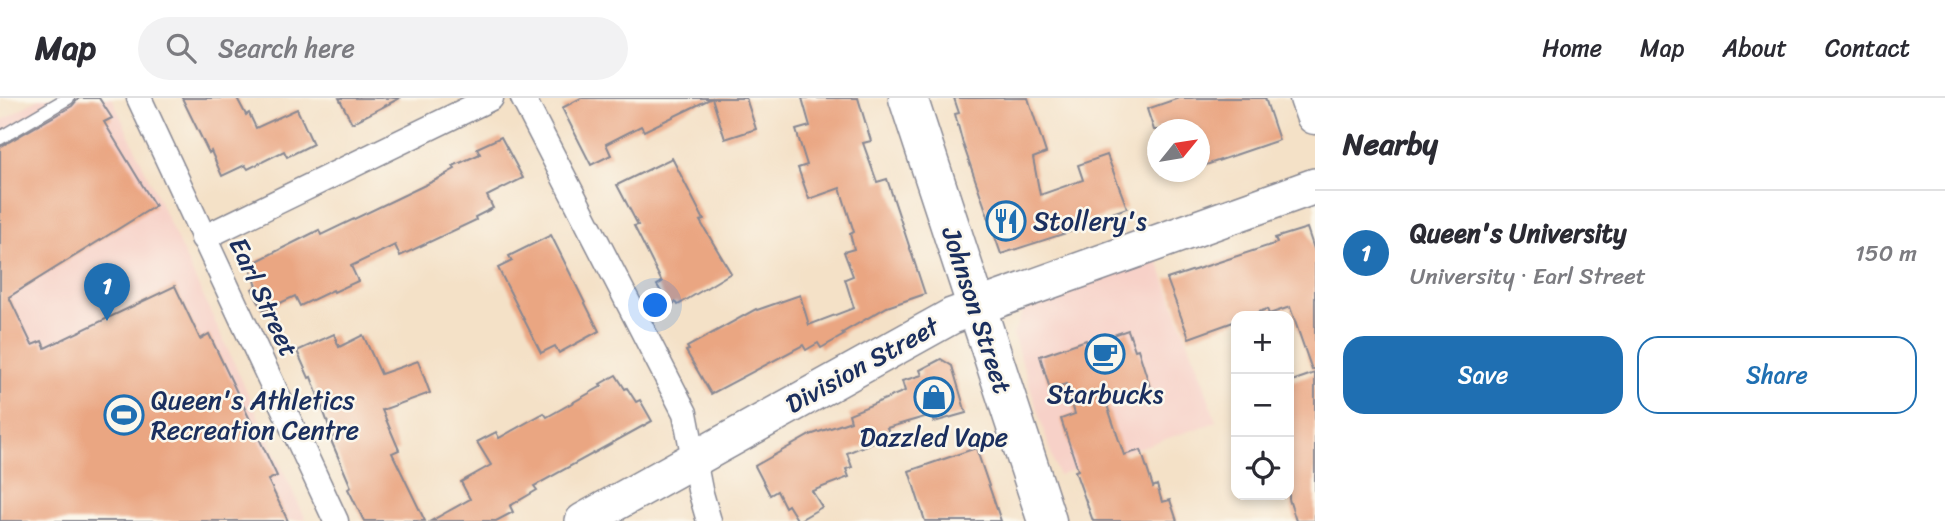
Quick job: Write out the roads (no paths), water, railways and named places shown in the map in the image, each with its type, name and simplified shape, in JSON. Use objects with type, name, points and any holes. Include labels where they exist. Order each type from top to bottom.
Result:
[{"type":"main road","name":"Johnson Street","points":[[908,98],[1046,521]]},
{"type":"main road","points":[[1309,98],[1315,115]]},
{"type":"street","name":"Earl Street","points":[[139,98],[336,521]]},
{"type":"street","points":[[203,237],[491,98]]},
{"type":"street","points":[[523,98],[685,413],[709,521]]},
{"type":"street","name":"Division Street","points":[[583,521],[952,316],[1315,186]]},
{"type":"lane","points":[[0,138],[68,98]]},
{"type":"place","name":"Stollery's","points":[[1006,221]]},
{"type":"place","name":"Queen's University","points":[[107,321]]},
{"type":"place","name":"Starbucks","points":[[1105,354]]},
{"type":"place","name":"Dazzled Vape","points":[[934,397]]},
{"type":"place","name":"Queen's Athletics Recreation Centre","points":[[124,415]]}]
